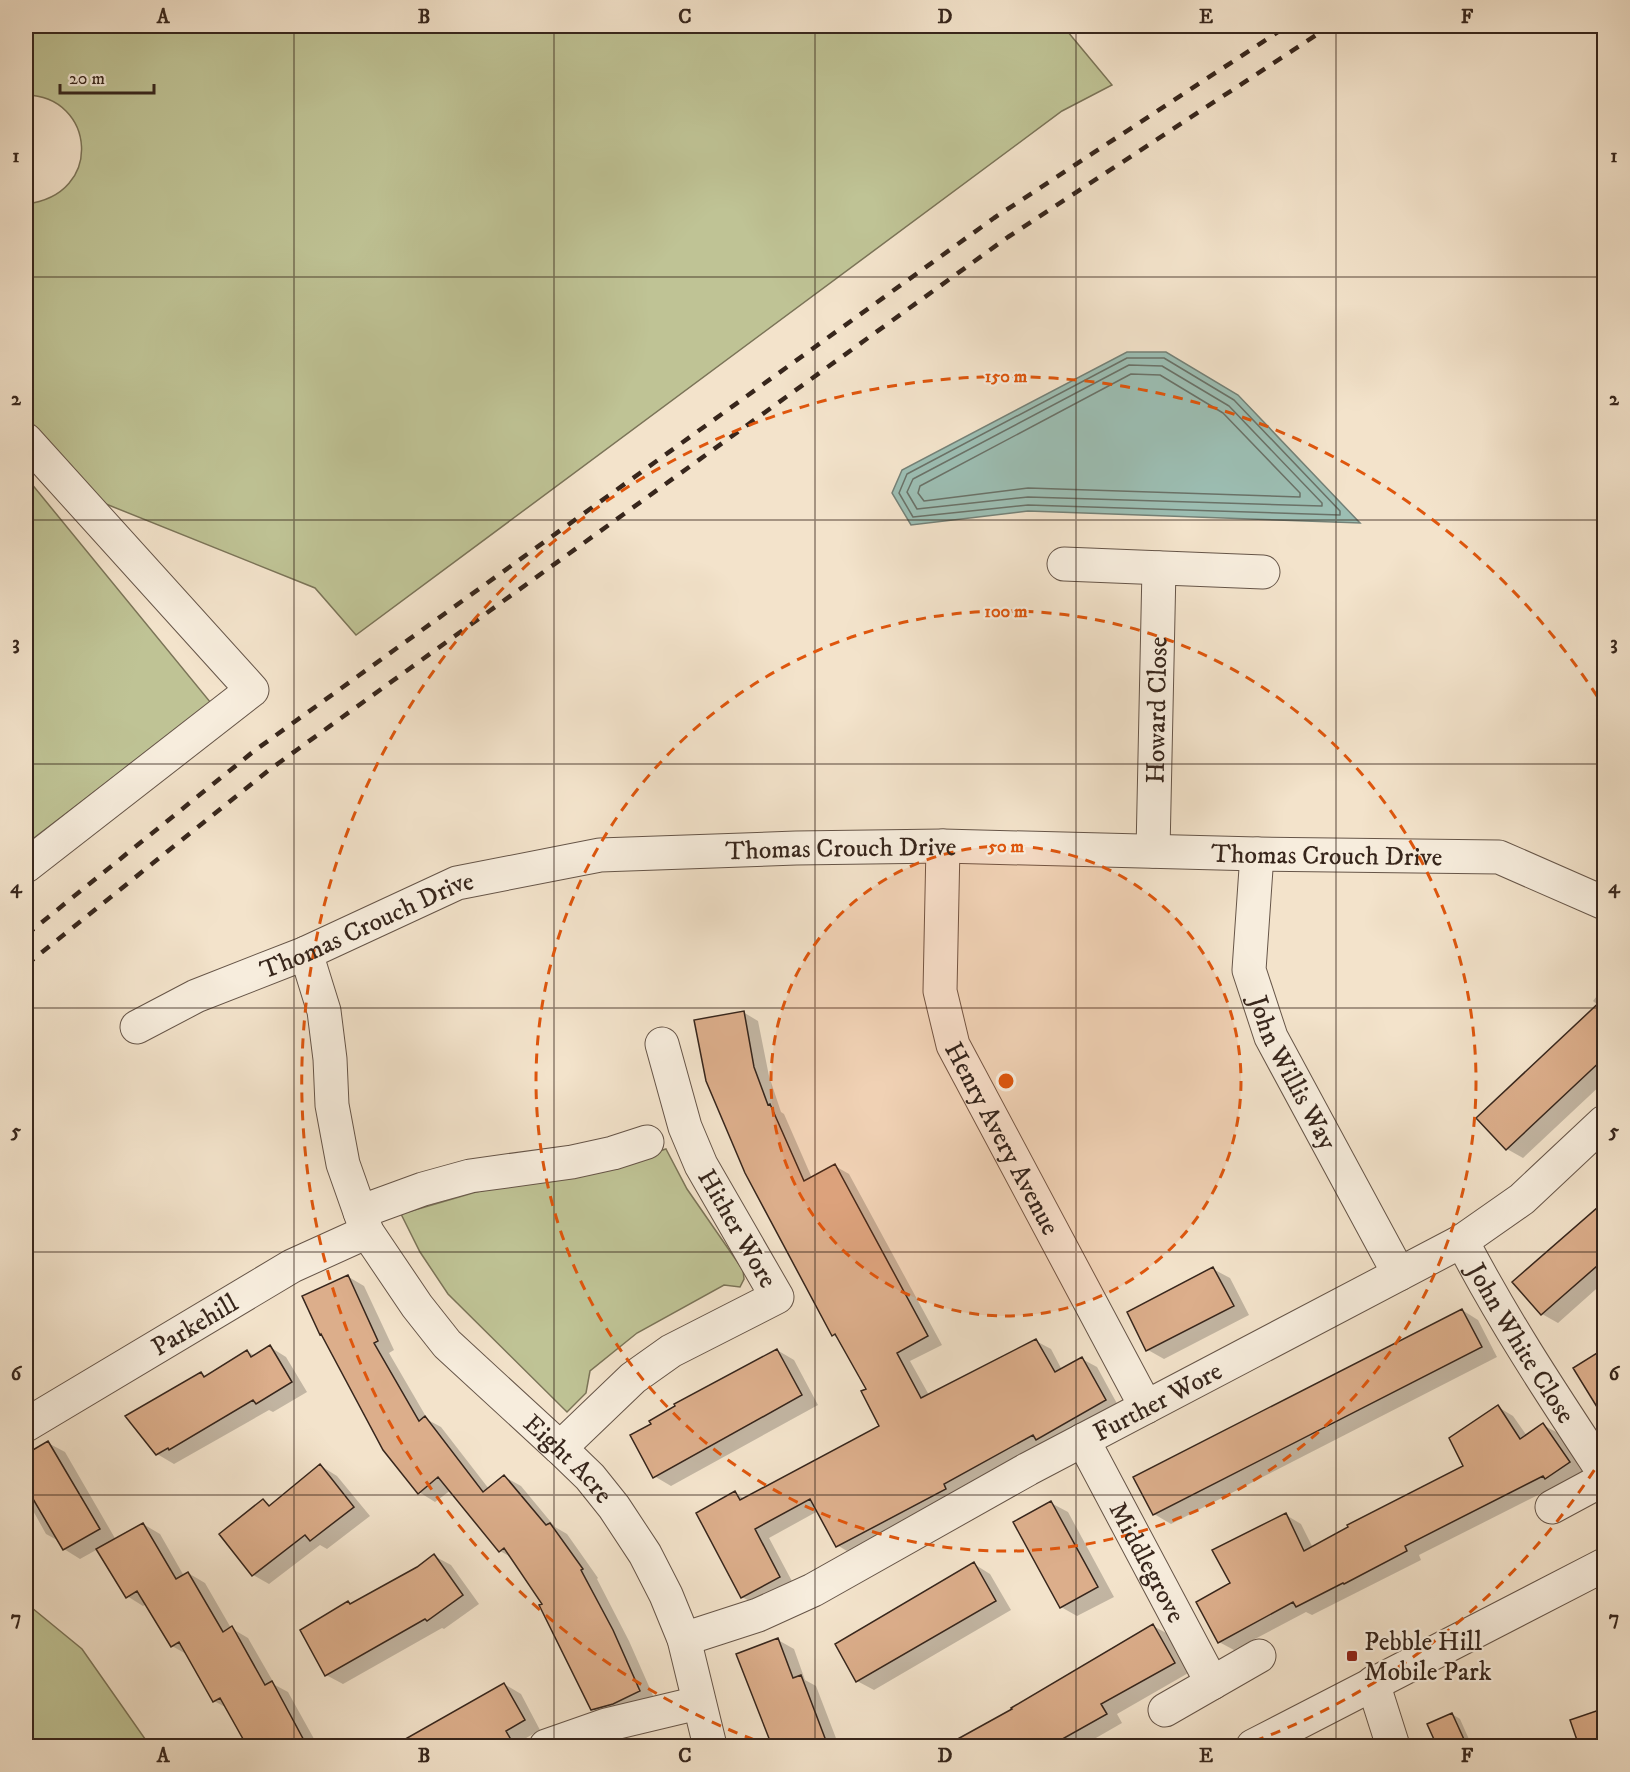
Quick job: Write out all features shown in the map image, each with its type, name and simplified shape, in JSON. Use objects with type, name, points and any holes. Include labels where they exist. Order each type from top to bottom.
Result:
[{"type":"street","points":[[26,440],[252,690],[26,866]]},
{"type":"street","points":[[1064,564],[1263,572]]},
{"type":"street","name":"Howard Close","points":[[1153,851],[1159,568]]},
{"type":"street","name":"Thomas Crouch Drive","points":[[136,1027],[196,996],[306,953],[457,883],[600,855],[796,848],[943,846],[1499,857],[1605,903]]},
{"type":"street","name":"Henry Avery Avenue","points":[[943,846],[940,991],[953,1045],[1146,1407]]},
{"type":"street","name":"John Willis Way","points":[[1257,854],[1249,970],[1271,1037],[1399,1274]]},
{"type":"street","name":"Eight Acre","points":[[306,953],[324,1011],[330,1059],[332,1105],[343,1164],[364,1222],[417,1306],[447,1344],[560,1448],[614,1507],[645,1554],[666,1595],[684,1639],[710,1746]]},
{"type":"street","name":"Hither Wore","points":[[560,1448],[633,1378],[671,1351],[777,1297],[700,1165],[685,1127],[662,1044]]},
{"type":"street","name":"Further Wore","points":[[684,1639],[758,1615],[813,1590],[1083,1440],[1462,1241],[1522,1199],[1605,1122]]},
{"type":"street","points":[[364,1222],[423,1189],[470,1176],[572,1162],[613,1153],[647,1142]]},
{"type":"street","name":"Parkehill","points":[[26,1425],[364,1222]]},
{"type":"street","name":"John White Close","points":[[1462,1241],[1486,1289],[1605,1473]]},
{"type":"street","name":"Middlegrove","points":[[1083,1440],[1212,1683]]},
{"type":"street","points":[[1552,1507],[1605,1479]]},
{"type":"street","points":[[1252,1746],[1605,1565]]},
{"type":"street","points":[[1165,1710],[1259,1656]]},
{"type":"street","points":[[1373,1683],[1393,1746]]},
{"type":"street","points":[[546,1746],[606,1725],[698,1703]]},
{"type":"green space","points":[[26,26],[1063,26],[1112,85],[1062,111],[356,635],[315,588],[101,502],[26,416],[26,204],[52,197],[69,183],[79,166],[82,146],[77,128],[66,111],[49,100],[26,95]]},
{"type":"green space","points":[[26,477],[211,703],[26,844]]},
{"type":"green space","points":[[666,1149],[687,1189],[743,1270],[744,1279],[740,1287],[724,1285],[637,1333],[590,1371],[586,1393],[567,1412],[448,1294],[420,1252],[401,1214],[476,1192],[611,1165]]},
{"type":"green space","points":[[26,1603],[82,1649],[150,1746],[26,1746]]},
{"type":"water","points":[[1127,352],[1166,352],[1238,395],[1360,523],[1028,511],[911,525],[892,493],[902,470]]},
{"type":"building","points":[[1605,997],[1605,1057],[1506,1150],[1476,1118]]},
{"type":"building","points":[[744,1011],[754,1067],[768,1105],[770,1104],[804,1181],[835,1164],[928,1336],[897,1353],[921,1398],[1036,1339],[1055,1372],[1082,1357],[1106,1400],[1036,1440],[1033,1435],[944,1484],[946,1489],[836,1547],[810,1499],[755,1529],[780,1577],[741,1598],[696,1513],[735,1491],[740,1500],[879,1426],[861,1391],[866,1389],[835,1334],[832,1336],[745,1173],[706,1081],[694,1020]]},
{"type":"building","points":[[1605,1201],[1605,1259],[1541,1315],[1512,1282]]},
{"type":"building","points":[[1213,1267],[1234,1306],[1146,1351],[1127,1312]]},
{"type":"building","points":[[348,1275],[378,1341],[374,1343],[419,1421],[425,1416],[483,1492],[504,1475],[546,1525],[550,1523],[583,1569],[581,1570],[613,1630],[640,1691],[613,1704],[591,1710],[539,1605],[542,1604],[504,1548],[499,1552],[438,1477],[418,1494],[383,1450],[320,1335],[302,1296]]},
{"type":"building","points":[[1462,1309],[1482,1347],[1153,1515],[1133,1477]]},
{"type":"building","points":[[270,1345],[292,1382],[256,1404],[253,1400],[169,1450],[168,1448],[156,1455],[125,1416],[201,1372],[204,1377],[247,1350],[251,1357]]},
{"type":"building","points":[[1605,1348],[1605,1420],[1573,1368]]},
{"type":"building","points":[[777,1349],[802,1395],[653,1478],[630,1435],[651,1424],[649,1421],[675,1406],[674,1404]]},
{"type":"building","points":[[1498,1405],[1520,1439],[1543,1423],[1570,1462],[1545,1479],[1543,1476],[1405,1546],[1407,1551],[1344,1584],[1296,1607],[1293,1602],[1218,1643],[1196,1602],[1230,1583],[1212,1550],[1286,1513],[1304,1551],[1348,1527],[1347,1525],[1463,1466],[1449,1438]]},
{"type":"building","points":[[48,1441],[100,1529],[63,1550],[26,1487],[26,1454]]},
{"type":"building","points":[[320,1464],[354,1507],[310,1541],[305,1535],[252,1576],[219,1534],[263,1499],[269,1506]]},
{"type":"building","points":[[1051,1501],[1098,1587],[1060,1608],[1013,1522]]},
{"type":"building","points":[[143,1523],[176,1579],[188,1572],[223,1632],[232,1626],[265,1685],[272,1681],[307,1746],[247,1746],[220,1698],[213,1702],[179,1642],[171,1647],[137,1591],[126,1598],[96,1549]]},
{"type":"building","points":[[434,1554],[463,1595],[427,1621],[425,1619],[325,1676],[300,1630],[348,1601],[350,1604],[417,1567]]},
{"type":"building","points":[[974,1562],[996,1601],[856,1682],[835,1644]]},
{"type":"building","points":[[1153,1624],[1175,1663],[1101,1704],[1107,1714],[1050,1746],[945,1746],[1012,1709]]},
{"type":"building","points":[[778,1638],[793,1678],[801,1675],[828,1746],[772,1746],[736,1654]]},
{"type":"building","points":[[504,1683],[525,1720],[506,1731],[510,1738],[495,1746],[393,1746]]},
{"type":"building","points":[[1605,1708],[1605,1746],[1579,1746],[1570,1720]]},
{"type":"building","points":[[1452,1713],[1467,1746],[1437,1746],[1427,1724]]},
{"type":"railway","points":[[26,935],[254,751],[994,218],[1287,26]]},
{"type":"railway","points":[[26,965],[269,770],[1008,237],[1330,26]]},
{"type":"place","name":"Pebble Hill Mobile Park","points":[[1352,1656]]}]
